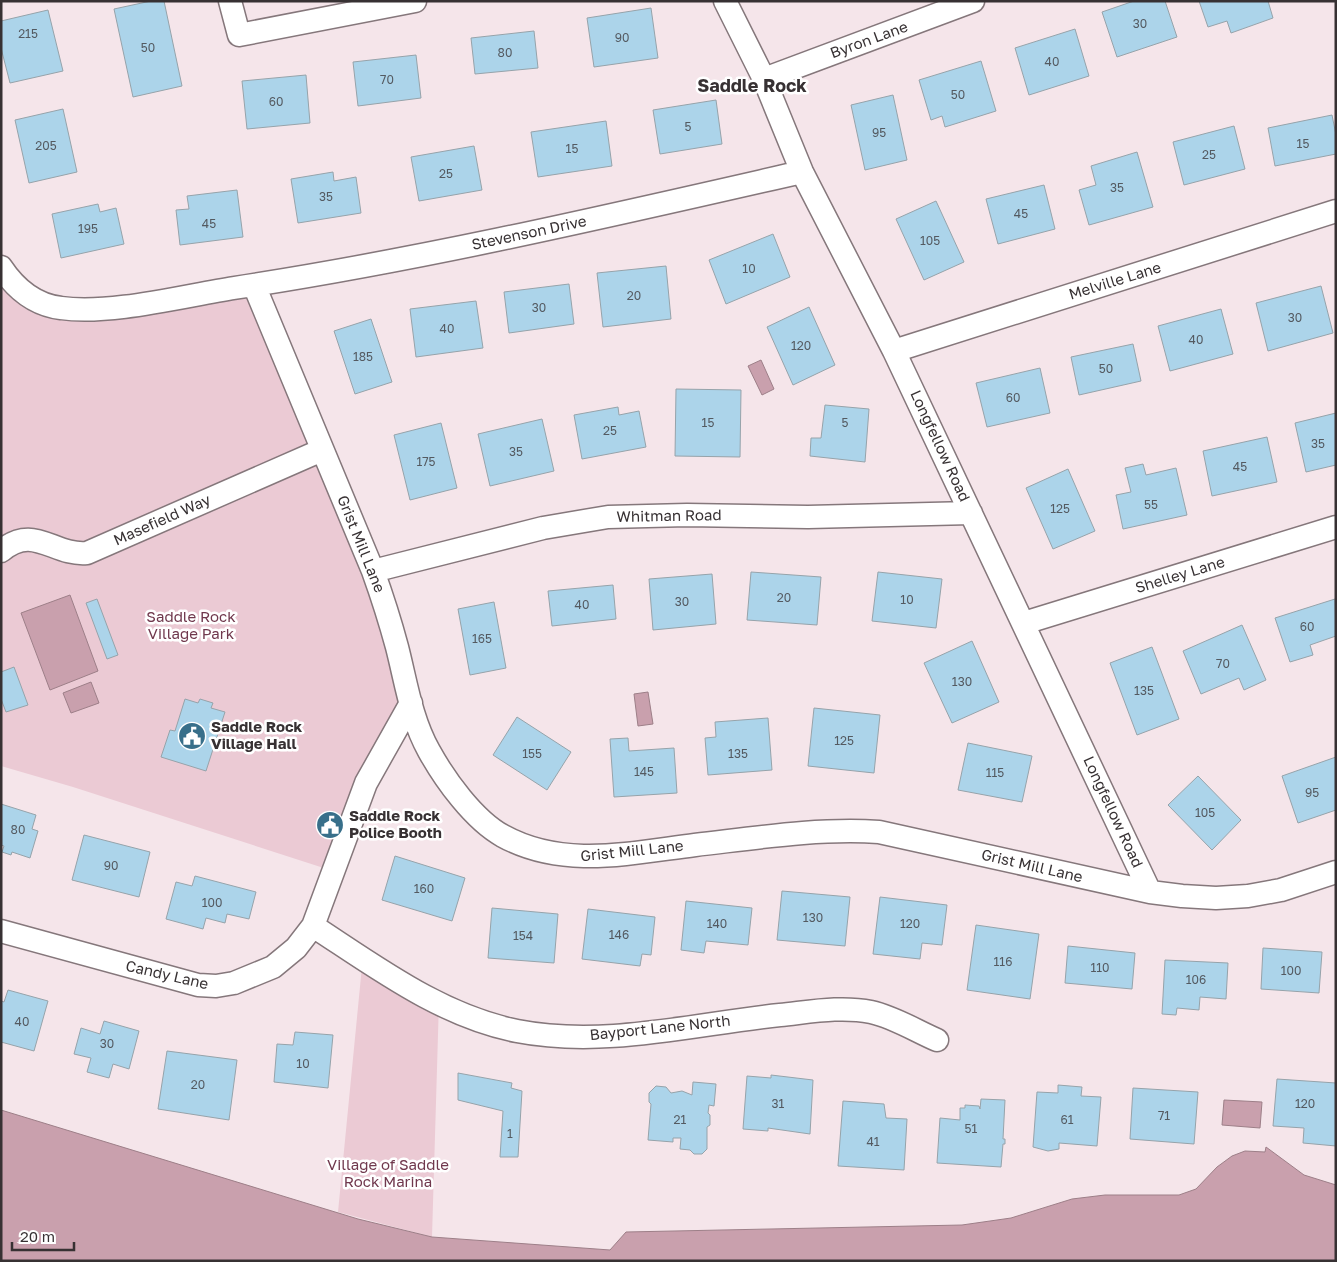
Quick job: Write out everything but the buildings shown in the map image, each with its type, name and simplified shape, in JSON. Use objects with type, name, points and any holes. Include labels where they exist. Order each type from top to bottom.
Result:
[{"type":"street","points":[[230,1],[240,35],[415,1]]},
{"type":"street","name":"Longfellow Road","points":[[725,1],[764,79],[802,172],[894,351],[1150,892]]},
{"type":"street","name":"Byron Lane","points":[[764,79],[973,1]]},
{"type":"street","name":"Stevenson Drive","points":[[254,285],[310,277],[543,231],[802,172]]},
{"type":"street","name":"Melville Lane","points":[[894,351],[1336,212]]},
{"type":"street","points":[[1,266],[8,277],[26,294],[47,306],[61,308],[104,309],[254,285]]},
{"type":"street","name":"Grist Mill Lane","points":[[254,285],[374,571],[397,648],[410,704],[428,751],[449,783],[472,810],[502,836],[545,853],[572,857],[608,856],[774,835],[860,831],[898,835],[1150,892],[1216,898],[1248,896],[1281,890],[1336,872]]},
{"type":"street","name":"Masefield Way","points":[[1,551],[23,539],[45,542],[68,552],[87,553],[322,450]]},
{"type":"street","name":"Whitman Road","points":[[374,571],[543,528],[608,517],[687,515],[808,517],[971,513]]},
{"type":"street","name":"Shelley Lane","points":[[1024,623],[1336,527]]},
{"type":"street","name":"Candy Lane","points":[[1,931],[178,980],[216,986],[234,983],[273,967],[296,948],[313,926],[366,783],[410,704]]},
{"type":"street","name":"Bayport Lane North","points":[[313,926],[443,1006],[469,1018],[516,1031],[574,1036],[639,1033],[758,1017],[842,1010],[871,1012],[889,1018],[937,1040]]},
{"type":"green space","name":"Saddle Rock Village Park","points":[[1,279],[47,306],[254,285],[276,338],[411,703],[333,871],[73,787],[1,766]]},
{"type":"green space","name":"Village of Saddle Rock Marina","points":[[363,956],[439,1001],[432,1237],[338,1212]]},
{"type":"shaded area","points":[[761,360],[774,389],[762,395],[748,366]]},
{"type":"shaded area","points":[[70,595],[98,671],[50,690],[21,613]]},
{"type":"shaded area","points":[[91,682],[99,703],[71,713],[63,693]]},
{"type":"shaded area","points":[[648,692],[653,724],[638,726],[634,694]]},
{"type":"shaded area","points":[[1224,1100],[1262,1102],[1260,1128],[1222,1125]]},
{"type":"shaded area","points":[[1,1110],[358,1219],[432,1237],[610,1250],[626,1232],[962,1225],[1011,1218],[1072,1199],[1105,1195],[1179,1195],[1196,1189],[1217,1167],[1232,1156],[1245,1151],[1265,1152],[1266,1147],[1304,1175],[1336,1185],[1336,1261],[1,1261]]},
{"type":"place","name":"Saddle Rock Village Hall","points":[[192,736]]},
{"type":"place","name":"Saddle Rock Police Booth","points":[[330,825]]},
{"type":"district","name":"Saddle Rock","points":[[752,86]]}]
